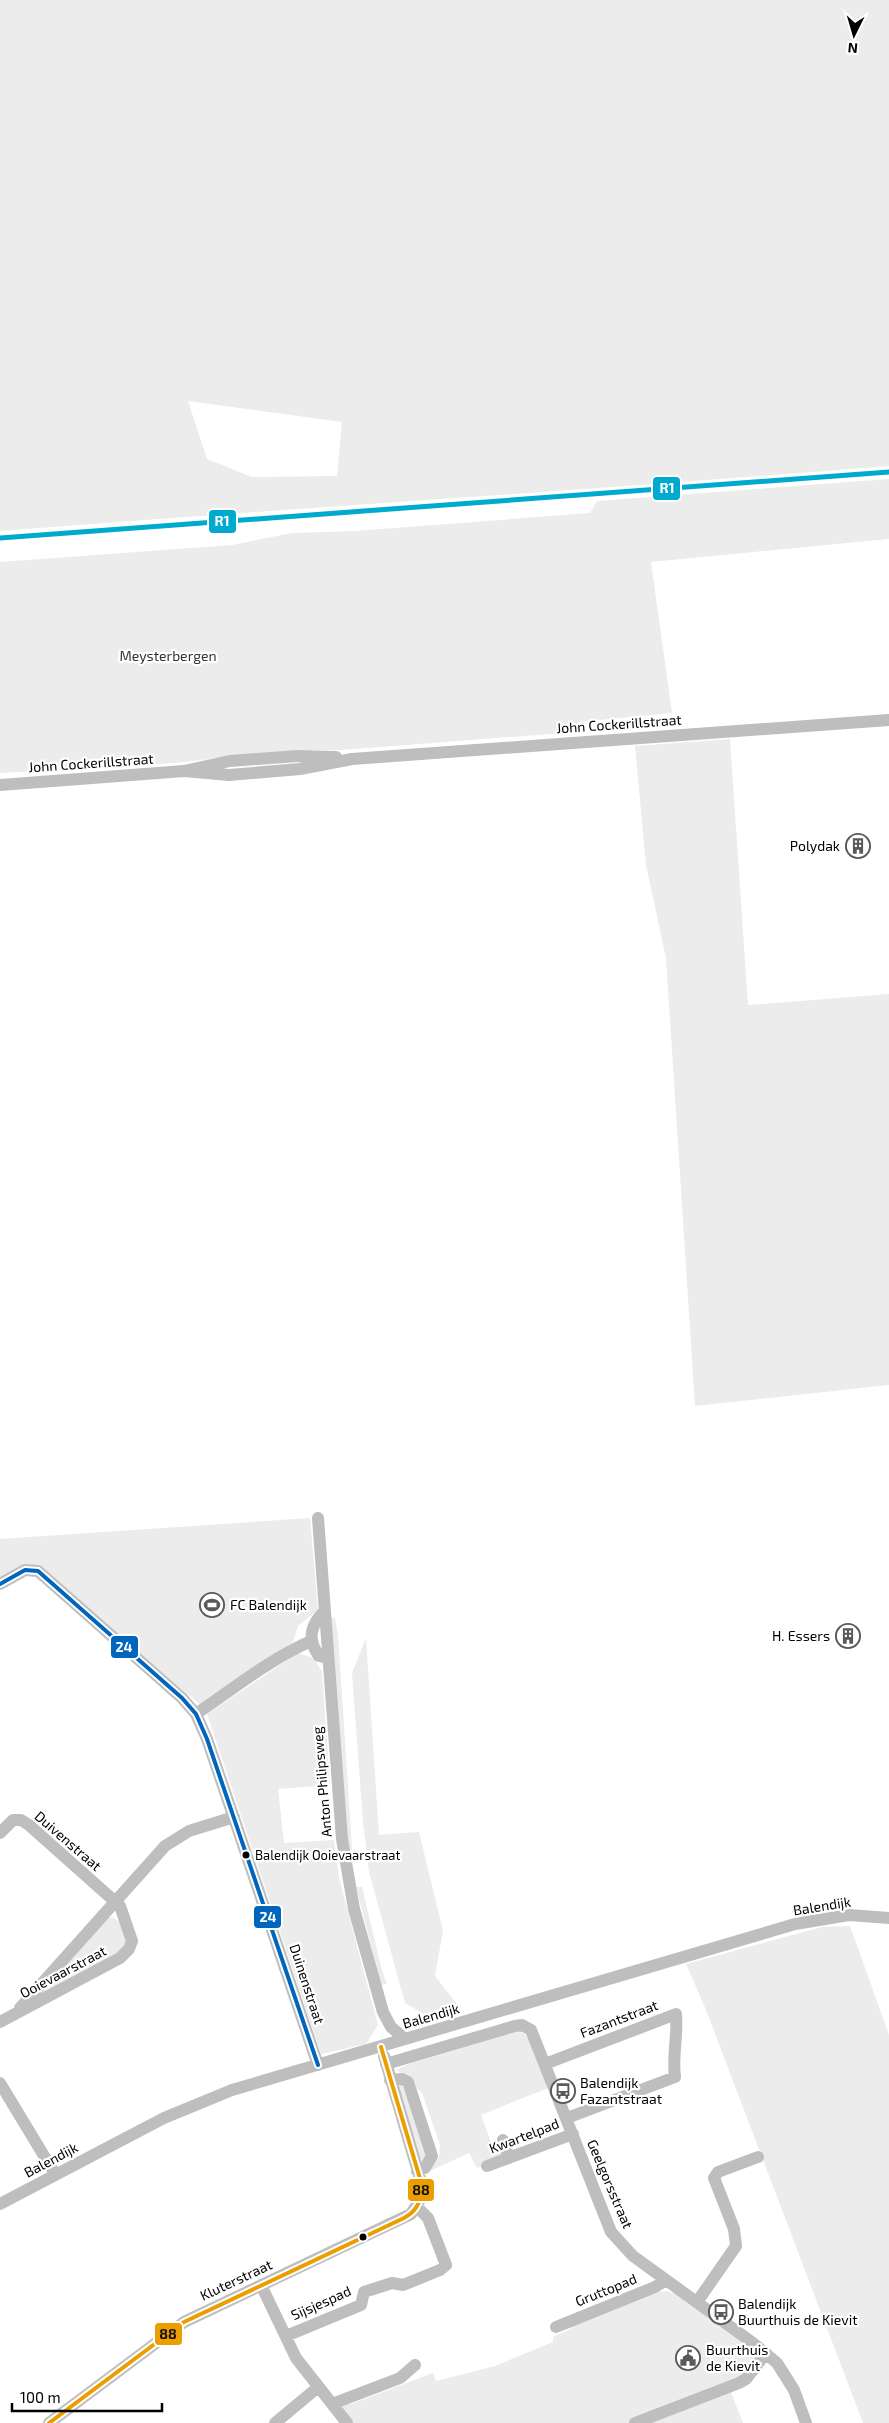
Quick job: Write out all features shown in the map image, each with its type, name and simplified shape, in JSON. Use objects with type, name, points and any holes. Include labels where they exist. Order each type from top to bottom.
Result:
[{"type":"street","name":"John Cockerillstraat","points":[[0,784],[184,771],[229,774],[300,770],[352,758],[889,720]]},
{"type":"street","name":"Anton Philipsweg","points":[[318,1518],[341,1830],[354,1909],[383,2012],[391,2027],[405,2039]]},
{"type":"street","name":"Duinenstraat","points":[[0,1584],[25,1570],[38,1571],[182,1698],[196,1714],[207,1739],[318,2065]]},
{"type":"street","points":[[324,1611],[314,1622],[311,1630],[311,1641],[319,1656],[328,1658]]},
{"type":"street","points":[[196,1714],[262,1668],[294,1648],[311,1641]]},
{"type":"street","name":"Ooievaarstraat","points":[[14,2014],[165,1846],[189,1831],[234,1817]]},
{"type":"street","name":"Duivenstraat","points":[[0,1833],[13,1820],[21,1820],[115,1901]]},
{"type":"street","name":"Ooievaarstraat","points":[[0,2022],[126,1954],[132,1942],[131,1934],[120,1906],[115,1901]]},
{"type":"street","name":"Balendijk","points":[[0,2204],[185,2108],[232,2090],[795,1924],[849,1915],[889,1918]]},
{"type":"street","points":[[386,2064],[515,2026],[526,2027],[527,2004]]},
{"type":"street","name":"Fazantstraat","points":[[545,2064],[676,2014],[677,2031],[673,2061],[675,2077],[566,2118]]},
{"type":"street","name":"Geelgorsstraat","points":[[526,2027],[535,2037],[611,2232],[626,2250],[777,2363],[789,2380],[806,2423]]},
{"type":"street","points":[[381,2047],[422,2191],[417,2208]]},
{"type":"street","points":[[390,2080],[402,2079],[408,2082],[427,2140],[431,2160],[425,2168],[417,2171]]},
{"type":"street","points":[[0,2083],[55,2174]]},
{"type":"street","name":"Kwartelpad","points":[[487,2166],[573,2134]]},
{"type":"street","points":[[503,2140],[509,2158]]},
{"type":"street","points":[[697,2302],[736,2246],[737,2238],[714,2178],[718,2172],[758,2157]]},
{"type":"street","name":"Sijsjespad","points":[[286,2336],[361,2305],[364,2292],[392,2283],[402,2285],[440,2270],[446,2265],[428,2218],[417,2208]]},
{"type":"street","name":"Kluterstraat","points":[[49,2423],[184,2322],[404,2218],[417,2208]]},
{"type":"street","name":"Gruttopad","points":[[556,2327],[655,2287],[666,2280]]},
{"type":"street","points":[[261,2285],[296,2358],[317,2388],[346,2423]]},
{"type":"street","points":[[635,2423],[740,2383],[746,2379],[766,2353]]},
{"type":"street","points":[[332,2404],[400,2378],[415,2365]]},
{"type":"street","points":[[275,2423],[317,2388]]},
{"type":"green space","points":[[0,0],[889,0],[889,466],[0,531]],"holes":[[[188,401],[342,422],[337,476],[252,477],[207,459]]]},
{"type":"green space","name":"Meysterbergen","points":[[889,479],[889,539],[651,562],[672,713],[578,722],[575,732],[342,750],[242,755],[137,766],[0,773],[0,562],[232,545],[292,533],[356,531],[590,513],[597,501]]},
{"type":"green space","points":[[730,739],[748,1005],[889,994],[889,1385],[695,1406],[666,958],[646,865],[635,746]]},
{"type":"green space","points":[[310,1518],[318,1610],[298,1626],[293,1642],[202,1706],[127,1644],[41,1567],[0,1577],[0,1539]]},
{"type":"green space","points":[[329,1617],[335,1618],[338,1635],[352,1850],[349,1851]]},
{"type":"green space","points":[[366,1638],[379,1835],[419,1832],[443,1931],[435,1976],[457,2004],[453,2009],[429,2017],[405,2003],[369,1872],[363,1822],[352,1673]]},
{"type":"green space","points":[[298,1653],[314,1658],[322,1672],[330,1785],[278,1789],[284,1843],[334,1840],[339,1878],[378,2025],[366,2044],[321,2054],[207,1714]]},
{"type":"green space","points":[[356,1887],[362,1887],[381,1967],[387,1984],[381,1985]]},
{"type":"green space","points":[[111,1917],[119,1922],[124,1930],[124,1949],[43,1993],[42,1990],[105,1920]]},
{"type":"green space","points":[[850,1926],[889,2035],[889,2423],[863,2423],[706,2010],[686,1964],[822,1927]]},
{"type":"green space","points":[[516,2032],[523,2033],[528,2037],[548,2088],[481,2115],[493,2147],[498,2146],[503,2157],[477,2168],[469,2153],[430,2171],[439,2157],[440,2145],[422,2093],[417,2089],[413,2079],[396,2070],[412,2063]]},
{"type":"green space","points":[[402,2084],[427,2155],[423,2161],[420,2161],[398,2086]]},
{"type":"green space","points":[[667,2291],[678,2295],[754,2351],[754,2360],[731,2392],[743,2423],[352,2423],[342,2408],[345,2403],[351,2404],[433,2373],[436,2381],[495,2366],[553,2342],[553,2337],[571,2329],[573,2325],[656,2292]]},
{"type":"transit line","name":"R1","points":[[0,538],[889,472]]},
{"type":"transit line","name":"24","points":[[0,1584],[25,1570],[38,1571],[182,1698],[196,1714],[207,1739],[318,2065]]},
{"type":"transit line","name":"88","points":[[49,2423],[184,2322],[404,2218],[413,2211],[420,2198],[421,2182],[381,2047]]},
{"type":"place","name":"Polydak","points":[[858,846]]},
{"type":"place","name":"FC Balendijk","points":[[212,1605]]},
{"type":"place","name":"H. Essers","points":[[848,1636]]},
{"type":"place","name":"Balendijk Ooievaarstraat","points":[[246,1855]]},
{"type":"place","name":"Balendijk Fazantstraat","points":[[563,2091]]},
{"type":"place","name":"Balendijk Buurthuis de Kievit","points":[[721,2312]]},
{"type":"place","name":"Buurthuis de Kievit","points":[[688,2358]]}]
